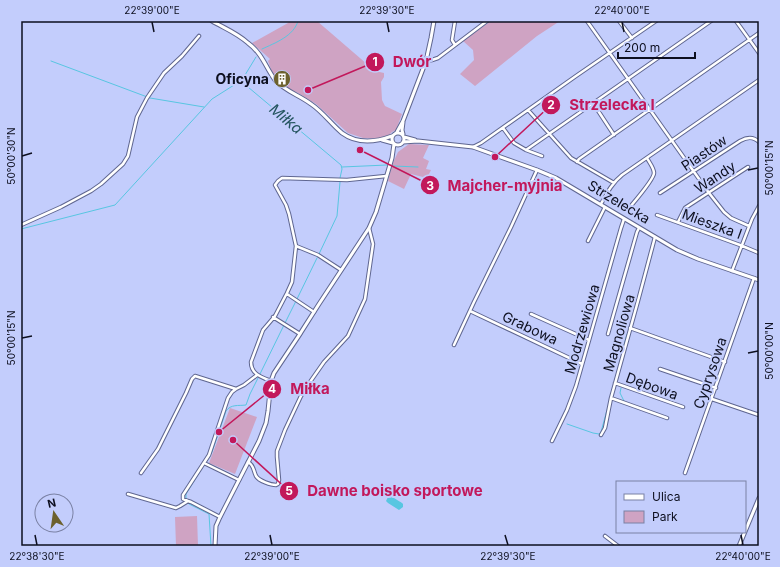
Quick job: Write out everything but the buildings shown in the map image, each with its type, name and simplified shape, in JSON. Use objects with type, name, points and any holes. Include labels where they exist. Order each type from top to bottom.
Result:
[{"type":"street","points":[[212,21],[248,42],[258,52],[272,76],[285,89],[317,108],[343,133],[358,140],[364,141],[380,140],[392,136],[397,132],[426,61],[432,38],[434,21]]},
{"type":"street","points":[[455,21],[452,40],[455,45]]},
{"type":"street","points":[[426,61],[438,58],[487,21]]},
{"type":"street","points":[[587,21],[724,212],[731,218],[749,226]]},
{"type":"street","points":[[619,21],[632,38]]},
{"type":"street","points":[[473,147],[503,128],[656,21]]},
{"type":"street","points":[[526,150],[710,21]]},
{"type":"street","points":[[736,21],[759,53]]},
{"type":"street","points":[[577,162],[579,159],[759,33]]},
{"type":"street","points":[[21,224],[61,207],[91,191],[123,164],[128,156],[137,118],[147,98],[164,73],[182,56],[199,36]]},
{"type":"street","points":[[600,204],[614,183],[622,175],[759,80]]},
{"type":"street","points":[[593,103],[614,135]]},
{"type":"street","points":[[528,110],[571,158],[614,183]]},
{"type":"street","points":[[215,546],[216,526],[259,441],[266,423],[271,381],[281,362],[369,228],[376,212],[392,158],[399,145],[403,142],[403,120]]},
{"type":"street","points":[[503,128],[512,141],[526,150],[542,156]]},
{"type":"street","points":[[397,132],[403,136]]},
{"type":"street","points":[[392,136],[394,143],[392,158]]},
{"type":"street","name":"Strzelecka","points":[[403,136],[418,141]]},
{"type":"street","name":"Piastów","points":[[660,193],[745,138],[755,138],[759,142]]},
{"type":"street","points":[[380,140],[399,145]]},
{"type":"street","name":"Strzelecka","points":[[403,142],[418,141],[473,147],[537,170],[556,178],[677,250],[698,259],[759,280]]},
{"type":"street","points":[[481,143],[483,151]]},
{"type":"street","points":[[630,207],[651,181],[654,174],[654,169],[647,158]]},
{"type":"street","name":"Wandy","points":[[678,222],[685,208],[748,167]]},
{"type":"street","points":[[454,345],[512,227],[537,170]]},
{"type":"street","points":[[271,381],[257,375],[251,366],[251,362],[263,330],[287,294],[292,282],[296,246],[286,205],[275,185],[282,178],[347,180],[386,176]]},
{"type":"street","points":[[588,241],[605,207]]},
{"type":"street","points":[[732,271],[749,226],[759,207]]},
{"type":"street","name":"Mieszka I","points":[[657,215],[759,253]]},
{"type":"street","name":"Modrzewiowa","points":[[552,441],[567,410],[576,386],[624,219]]},
{"type":"street","points":[[248,462],[253,467],[259,479],[273,485],[278,484],[277,451],[285,430],[301,396],[310,382],[324,362],[348,336],[365,299],[373,244],[369,228]]},
{"type":"street","points":[[608,334],[639,228]]},
{"type":"street","name":"Magnoliowa","points":[[601,435],[605,428],[611,398],[655,236]]},
{"type":"street","points":[[296,246],[318,256],[341,270]]},
{"type":"street","name":"Cyprysowa","points":[[685,473],[754,278]]},
{"type":"street","points":[[287,294],[314,312]]},
{"type":"street","name":"Grabowa","points":[[470,311],[582,364]]},
{"type":"street","points":[[531,314],[589,340]]},
{"type":"street","points":[[273,317],[300,334]]},
{"type":"street","points":[[630,328],[725,362]]},
{"type":"street","points":[[660,369],[716,388]]},
{"type":"street","points":[[220,517],[191,502],[188,502],[183,499],[183,495],[209,455],[228,398],[236,389],[257,375]]},
{"type":"street","points":[[141,473],[158,450],[195,376],[236,389]]},
{"type":"street","name":"Dębowa","points":[[615,383],[683,407]]},
{"type":"street","points":[[611,398],[667,418]]},
{"type":"street","points":[[712,399],[759,415]]},
{"type":"street","points":[[205,463],[239,480]]},
{"type":"street","points":[[128,494],[176,508],[188,502]]},
{"type":"street","points":[[746,529],[759,498]]},
{"type":"street","points":[[739,546],[744,533]]},
{"type":"street","points":[[605,536],[618,546]]},
{"type":"green space","points":[[289,21],[317,21],[375,71],[384,73],[384,77],[381,82],[382,100],[385,106],[402,114],[396,130],[379,139],[363,138],[348,133],[316,104],[287,88],[277,77],[273,75],[268,61],[270,59],[252,43],[288,23]]},
{"type":"green space","points":[[491,21],[560,21],[537,36],[475,86],[460,74],[474,60],[473,50],[463,41]]},
{"type":"green space","points":[[409,144],[429,145],[423,158],[429,161],[426,169],[431,170],[427,178],[411,174],[404,189],[388,181],[392,165],[398,152]]},
{"type":"green space","points":[[230,408],[257,417],[235,474],[209,463]]},
{"type":"green space","points":[[197,516],[198,546],[176,546],[175,517]]},
{"type":"shaded area","points":[[388,497],[394,498],[402,503],[403,507],[399,510],[388,503],[386,501]]},
{"type":"waterway","name":"Miłka","points":[[262,49],[288,35],[293,31],[298,21]]},
{"type":"waterway","name":"Miłka","points":[[256,57],[242,82],[341,165],[342,169],[340,178]]},
{"type":"waterway","points":[[51,61],[150,98],[204,107]]},
{"type":"waterway","points":[[21,229],[115,205],[212,99],[242,80]]},
{"type":"waterway","points":[[342,167],[387,165]]},
{"type":"waterway","points":[[393,166],[418,167]]},
{"type":"waterway","name":"Miłka","points":[[319,254],[337,216],[340,182]]},
{"type":"waterway","name":"Miłka","points":[[297,299],[317,258]]},
{"type":"waterway","name":"Miłka","points":[[285,323],[296,301]]},
{"type":"waterway","name":"Miłka","points":[[260,374],[284,325]]},
{"type":"waterway","points":[[624,345],[627,334]]},
{"type":"waterway","points":[[617,372],[623,350]]},
{"type":"waterway","name":"Miłka","points":[[206,462],[212,452],[226,411],[232,406],[246,405],[258,378]]},
{"type":"waterway","points":[[621,388],[620,393],[624,401]]},
{"type":"waterway","points":[[567,424],[599,434],[601,432],[607,410]]},
{"type":"waterway","name":"Miłka","points":[[186,499],[186,494],[204,465]]},
{"type":"waterway","name":"Miłka","points":[[189,504],[209,514],[211,546]]},
{"type":"place","name":"Oficyna","points":[[282,79]]},
{"type":"place","name":"Dwór","points":[[308,90]]},
{"type":"place","name":"Majcher-myjnia","points":[[360,150]]},
{"type":"place","name":"Strzelecka I","points":[[495,157]]},
{"type":"place","name":"Miłka","points":[[219,432]]},
{"type":"place","name":"Dawne boisko sportowe","points":[[233,440]]}]
